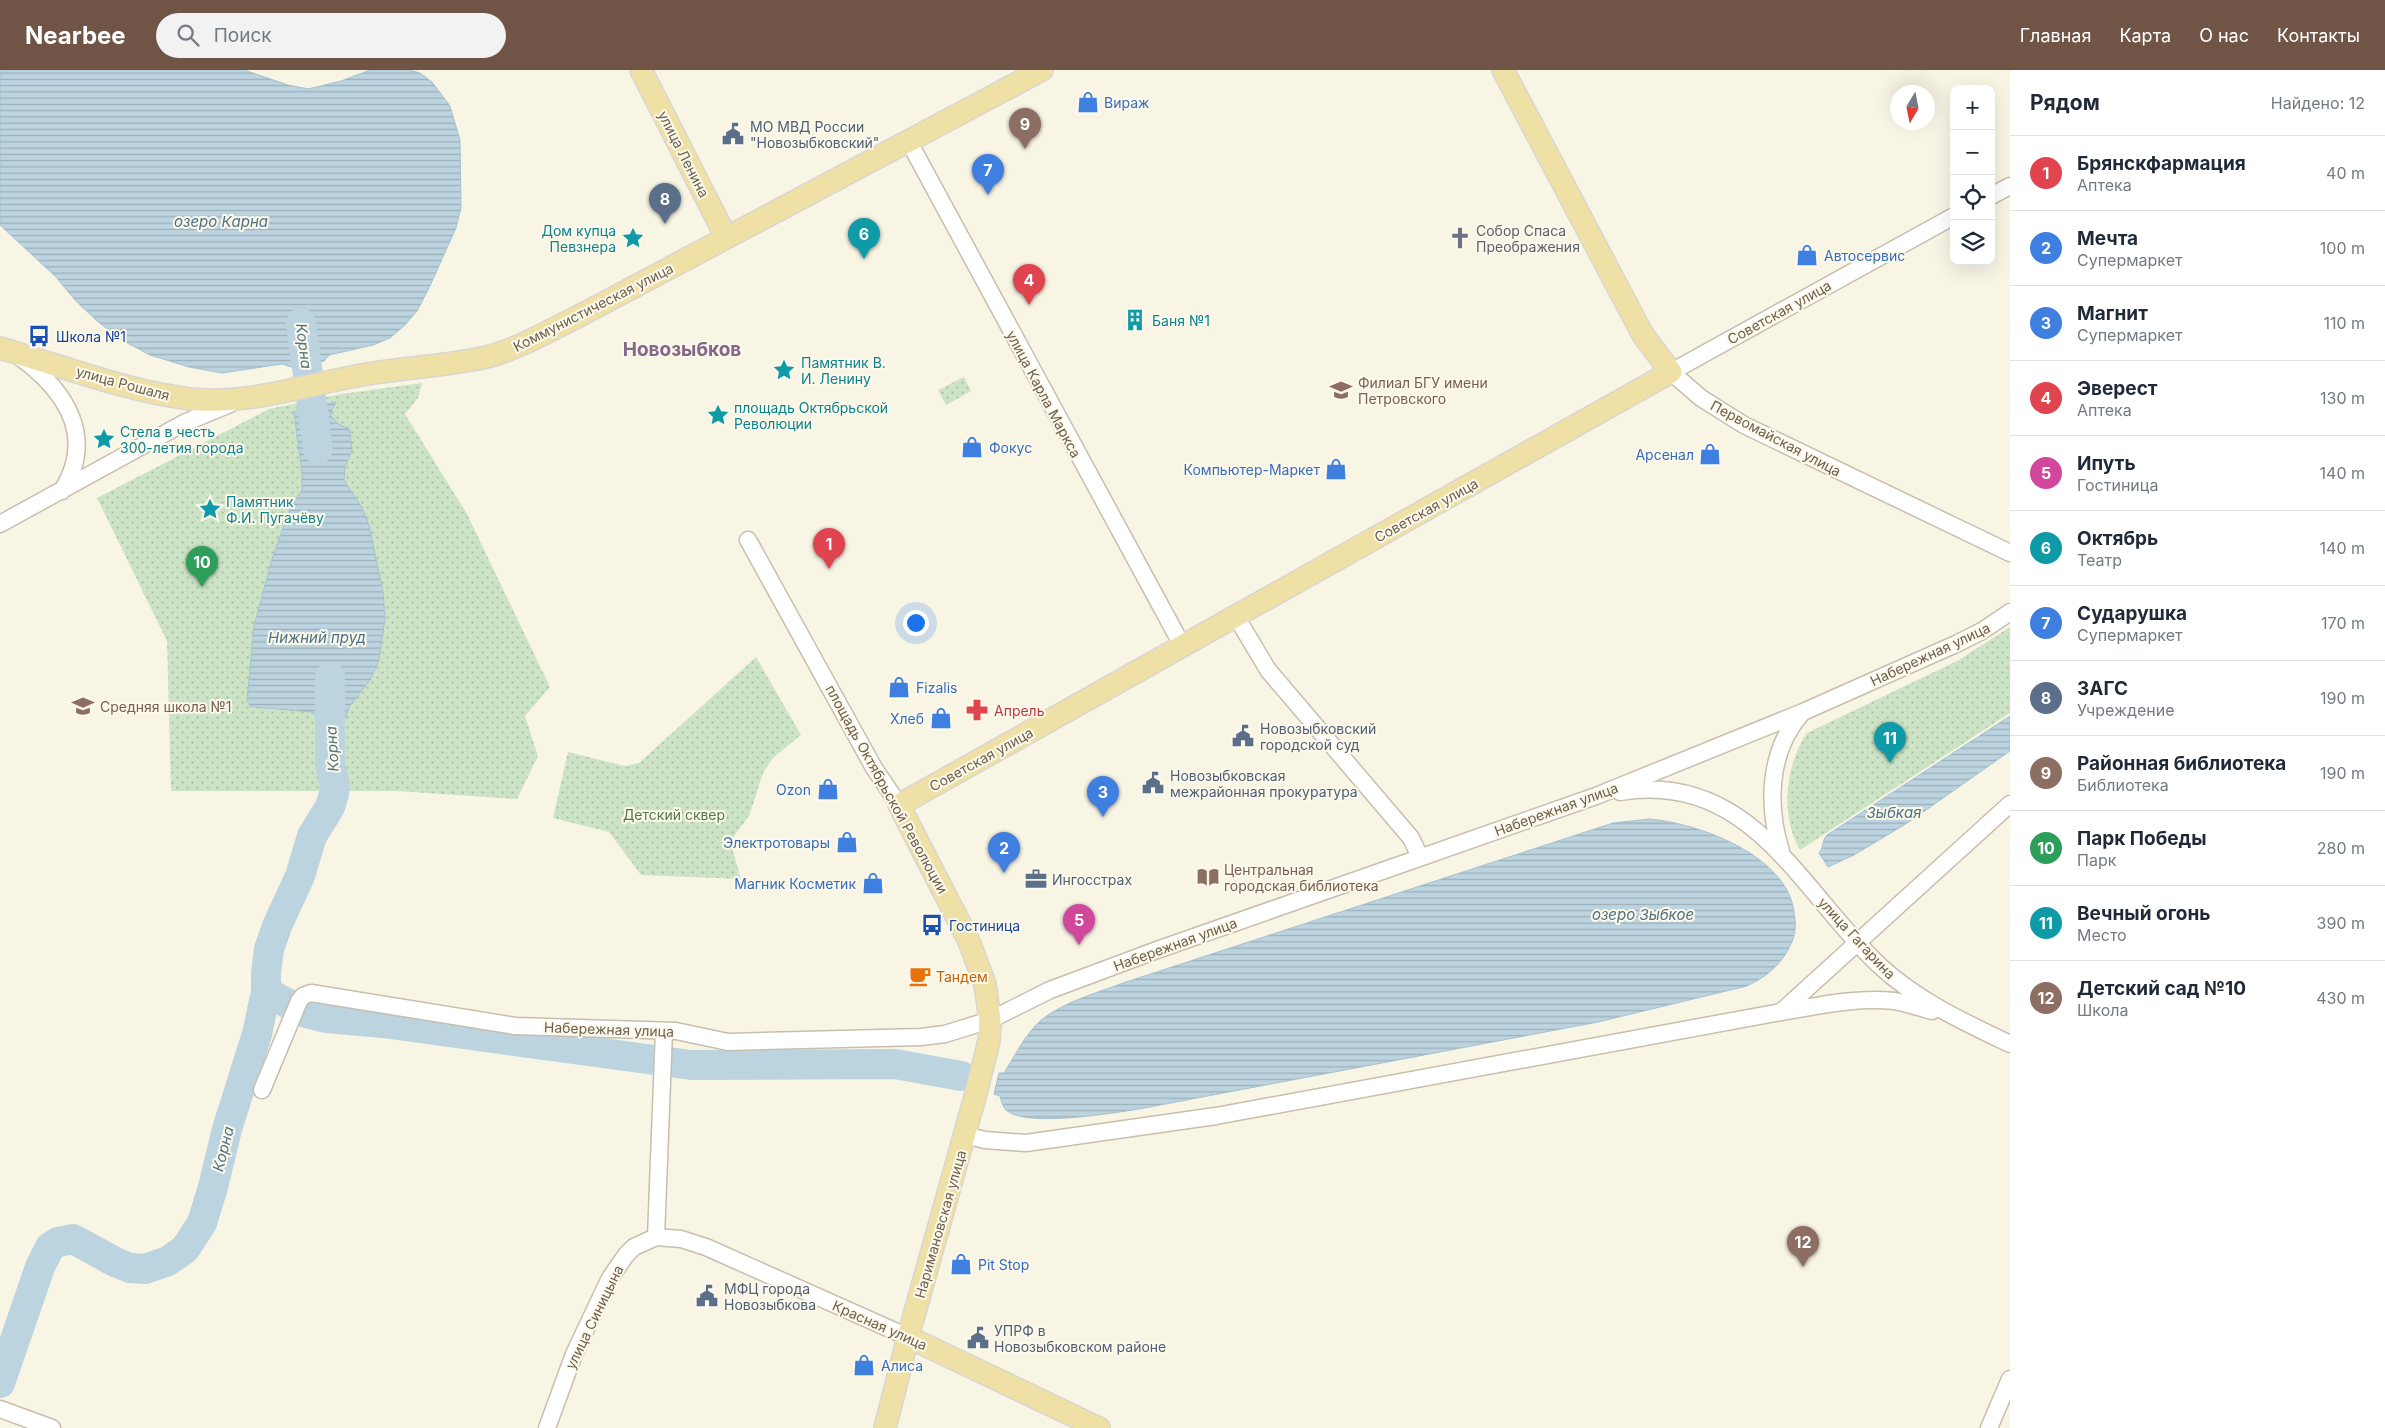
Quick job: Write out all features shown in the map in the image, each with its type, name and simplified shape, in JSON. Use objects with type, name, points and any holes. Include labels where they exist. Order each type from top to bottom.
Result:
[{"type":"main road","name":"улица Ленина","points":[[641,70],[726,238]]},
{"type":"main road","name":"Коммунистическая улица","points":[[249,397],[353,376],[483,358],[512,349],[1042,70]]},
{"type":"main road","name":"Первомайская улица","points":[[1503,70],[1643,335],[1671,372]]},
{"type":"main road","name":"улица Рошаля","points":[[7,350],[118,383],[172,396],[210,400],[249,397]]},
{"type":"main road","name":"Советская улица","points":[[899,805],[1237,618],[1671,372]]},
{"type":"main road","name":"площадь Октябрьской Революции","points":[[899,805],[968,939],[985,984],[990,1020]]},
{"type":"main road","name":"Наримановская улица","points":[[885,1428],[908,1337],[985,1058],[990,1020]]},
{"type":"main road","name":"Красная улица","points":[[908,1337],[1099,1428]]},
{"type":"street","name":"улица Карла Маркса","points":[[908,140],[1182,647]]},
{"type":"street","points":[[1995,194],[2010,186]]},
{"type":"street","name":"Советская улица","points":[[1671,372],[1950,218]]},
{"type":"street","points":[[7,350],[40,372],[51,384],[69,412],[74,429],[76,462],[73,474],[62,491]]},
{"type":"street","name":"Первомайская улица","points":[[1671,372],[1701,398],[1744,425],[2010,553]]},
{"type":"street","name":"Коммунистическая улица","points":[[0,524],[184,423],[249,397]]},
{"type":"street","name":"площадь Октябрьской Революции","points":[[748,540],[874,768],[899,805]]},
{"type":"street","name":"Набережная улица","points":[[262,1090],[299,1000],[302,996],[311,993],[515,1026],[664,1031],[688,1033],[728,1042],[890,1038],[945,1034],[990,1020],[1050,990],[1596,796],[1803,712],[1965,640],[2010,612]]},
{"type":"street","points":[[1237,618],[1268,670],[1411,838],[1420,857]]},
{"type":"street","points":[[1783,855],[1774,827],[1772,792],[1775,769],[1781,746],[1790,727],[1803,712]]},
{"type":"street","points":[[1596,796],[1651,788],[1690,794],[1733,814],[1751,825],[1783,855]]},
{"type":"street","points":[[965,1134],[985,1140],[1026,1143],[1216,1116],[1781,1012],[2010,804]]},
{"type":"street","name":"улица Гагарина","points":[[1783,855],[1857,941],[1900,983],[1958,1019],[2010,1044]]},
{"type":"street","name":"улица Гагарина","points":[[1781,1012],[1838,1003],[1877,1000],[1911,1005],[1958,1019]]},
{"type":"street","points":[[656,1237],[664,1031]]},
{"type":"street","name":"Красная улица","points":[[656,1237],[680,1239],[706,1247],[908,1337]]},
{"type":"street","name":"улица Синицына","points":[[547,1428],[574,1354],[610,1278],[634,1247],[656,1237]]},
{"type":"street","points":[[1989,1428],[2010,1379]]},
{"type":"street","points":[[3,1410],[52,1428]]},
{"type":"green space","points":[[964,377],[971,391],[946,405],[938,390]]},
{"type":"green space","points":[[422,383],[418,398],[405,414],[467,514],[550,687],[525,716],[538,756],[517,799],[396,791],[171,791],[167,641],[97,498],[269,409],[341,394]],"holes":[[[336,402],[330,414],[337,423],[350,430],[352,450],[345,467],[344,480],[369,525],[383,592],[385,618],[379,660],[349,707],[349,710],[317,716],[311,712],[250,706],[247,701],[254,626],[272,559],[290,508],[302,490],[302,474],[294,412]]]},
{"type":"green space","points":[[2010,627],[2010,713],[1800,850],[1790,822],[1788,791],[1794,760],[1807,733],[1959,660]]},
{"type":"green space","name":"Детский сквер","points":[[756,657],[801,735],[773,758],[763,773],[749,816],[730,841],[741,879],[641,875],[609,832],[553,818],[568,752],[625,766],[639,763]]},
{"type":"water","name":"озеро Карна","points":[[0,70],[244,70],[288,85],[308,89],[341,81],[370,70],[409,70],[420,73],[432,82],[450,106],[460,140],[461,208],[456,228],[417,311],[390,338],[373,345],[329,355],[324,361],[292,367],[282,364],[222,373],[189,367],[150,355],[120,339],[96,320],[75,300],[56,277],[0,225]]},
{"type":"water","name":"Нижний пруд","points":[[336,402],[330,414],[337,423],[350,430],[352,450],[345,467],[344,480],[362,508],[369,525],[383,592],[385,618],[379,660],[370,680],[349,707],[346,717],[317,716],[311,712],[250,706],[247,701],[254,626],[272,559],[290,508],[302,490],[302,474],[294,412]]},
{"type":"water","name":"Зыбкая","points":[[2010,716],[2010,751],[1909,822],[1854,855],[1828,867],[1819,853],[1827,835]]},
{"type":"water","name":"озеро Зыбкое","points":[[1649,819],[1691,827],[1715,835],[1758,859],[1775,874],[1788,892],[1794,912],[1795,927],[1788,950],[1774,969],[1747,986],[1598,1022],[1139,1109],[1070,1118],[1031,1118],[1016,1115],[1006,1110],[1000,1096],[994,1094],[999,1073],[1004,1073],[1031,1030],[1055,1011],[1078,999],[1613,823]]},
{"type":"waterway","name":"Корна","points":[[301,323],[318,449]]},
{"type":"waterway","name":"Корна","points":[[0,1383],[40,1267],[50,1247],[58,1242],[73,1239],[115,1262],[130,1268],[145,1269],[168,1261],[185,1249],[202,1223],[227,1129],[257,1034],[266,992],[269,949],[277,926],[300,876],[312,836],[330,807],[334,794],[335,786],[330,764],[330,677]]},
{"type":"waterway","points":[[266,992],[306,1013],[326,1018],[383,1023],[691,1065],[895,1064],[961,1076]]},
{"type":"place","name":"Вираж","points":[[1088,102]]},
{"type":"place","name":"МО МВД России \"Новозыбковский\"","points":[[733,134]]},
{"type":"place","name":"Районная библиотека","points":[[1025,149]]},
{"type":"place","name":"Сударушка","points":[[988,195]]},
{"type":"place","name":"ЗАГС","points":[[665,224]]},
{"type":"place","name":"Дом купца Певзнера","points":[[633,238]]},
{"type":"place","name":"Собор Спаса Преображения","points":[[1460,238]]},
{"type":"place","name":"Автосервис","points":[[1807,255]]},
{"type":"place","name":"Октябрь","points":[[864,259]]},
{"type":"place","name":"Эверест","points":[[1029,305]]},
{"type":"place","name":"Баня №1","points":[[1135,320]]},
{"type":"place","name":"Школа №1","points":[[39,336]]},
{"type":"place","name":"Памятник В. И. Ленину","points":[[784,370]]},
{"type":"place","name":"Филиал БГУ имени Петровского","points":[[1341,390]]},
{"type":"place","name":"площадь Октябрьской Революции","points":[[718,415]]},
{"type":"place","name":"Стела в честь 300-летия города","points":[[104,439]]},
{"type":"place","name":"Фокус","points":[[972,447]]},
{"type":"place","name":"Арсенал","points":[[1710,454]]},
{"type":"place","name":"Компьютер-Маркет","points":[[1336,469]]},
{"type":"place","name":"Памятник Ф.И. Пугачёву","points":[[210,509]]},
{"type":"place","name":"Брянскфармация","points":[[829,569]]},
{"type":"place","name":"Парк Победы","points":[[202,587]]},
{"type":"place","name":"Fizalis","points":[[899,687]]},
{"type":"place","name":"Средняя школа №1","points":[[83,706]]},
{"type":"place","name":"Апрель","points":[[977,710]]},
{"type":"place","name":"Хлеб","points":[[941,718]]},
{"type":"place","name":"Новозыбковский городской суд","points":[[1243,736]]},
{"type":"place","name":"Вечный огонь","points":[[1890,763]]},
{"type":"place","name":"Новозыбковская межрайонная прокуратура","points":[[1153,783]]},
{"type":"place","name":"Ozon","points":[[828,789]]},
{"type":"place","name":"Магнит","points":[[1103,817]]},
{"type":"place","name":"Электротовары","points":[[847,842]]},
{"type":"place","name":"Мечта","points":[[1004,873]]},
{"type":"place","name":"Центральная городская библиотека","points":[[1208,877]]},
{"type":"place","name":"Ингосстрах","points":[[1036,879]]},
{"type":"place","name":"Магник Косметик","points":[[873,883]]},
{"type":"place","name":"Гостиница","points":[[932,925]]},
{"type":"place","name":"Ипуть","points":[[1079,945]]},
{"type":"place","name":"Тандем","points":[[920,976]]},
{"type":"place","name":"Pit Stop","points":[[961,1264]]},
{"type":"place","name":"Детский сад №10","points":[[1803,1267]]},
{"type":"place","name":"МФЦ города Новозыбкова","points":[[707,1296]]},
{"type":"place","name":"УПРФ в Новозыбковском районе","points":[[978,1338]]},
{"type":"place","name":"Алиса","points":[[864,1365]]},
{"type":"district","name":"Новозыбков","points":[[682,349]]}]
